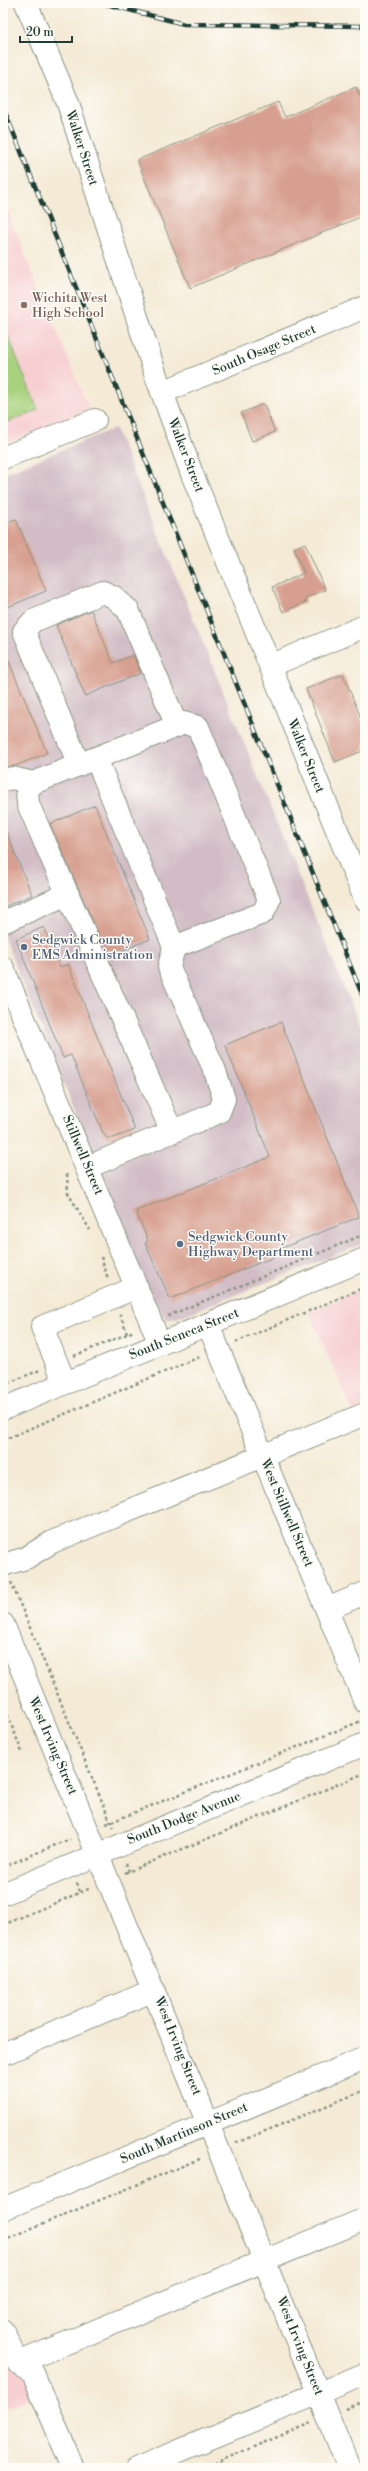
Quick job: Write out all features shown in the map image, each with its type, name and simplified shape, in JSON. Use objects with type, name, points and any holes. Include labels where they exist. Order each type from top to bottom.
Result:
[{"type":"street","name":"Walker Street","points":[[26,3],[68,103],[163,392],[192,474],[365,899]]},
{"type":"street","name":"South Osage Street","points":[[163,392],[365,307]]},
{"type":"street","points":[[3,458],[95,420]]},
{"type":"street","points":[[88,1167],[219,1112],[224,1099],[215,1072],[168,967],[174,947],[88,761],[24,631],[33,621],[104,592],[114,597],[128,610],[176,726]]},
{"type":"street","points":[[270,666],[365,626]]},
{"type":"street","points":[[172,1132],[28,804],[27,791],[33,783],[184,723],[198,727],[269,900],[263,913],[174,947]]},
{"type":"street","points":[[3,780],[12,778],[33,783]]},
{"type":"street","points":[[3,922],[68,894]]},
{"type":"street","name":"Stillwell Street","points":[[3,968],[88,1167],[160,1344]]},
{"type":"street","name":"South Seneca Street","points":[[3,1409],[365,1259]]},
{"type":"street","points":[[65,1383],[42,1327],[137,1287]]},
{"type":"street","name":"West Stillwell Street","points":[[208,1324],[365,1702]]},
{"type":"street","points":[[3,1565],[26,1558],[52,1542],[365,1414]]},
{"type":"street","points":[[327,1609],[365,1594]]},
{"type":"street","name":"West Irving Street","points":[[3,1624],[9,1658],[89,1831],[350,2468]]},
{"type":"street","name":"South Dodge Avenue","points":[[3,1894],[365,1744]]},
{"type":"street","points":[[3,2054],[154,1990]]},
{"type":"street","name":"South Martinson Street","points":[[3,2210],[209,2122],[365,2058]]},
{"type":"street","points":[[18,2363],[365,2220]]},
{"type":"street","points":[[3,2331],[18,2363],[32,2373],[72,2468]]},
{"type":"street","points":[[138,2468],[365,2374]]},
{"type":"path","points":[[64,1167],[68,1193],[82,1219],[93,1235]]},
{"type":"path","points":[[3,1385],[365,1234]]},
{"type":"path","points":[[100,1254],[127,1334]]},
{"type":"path","points":[[3,1440],[365,1287]]},
{"type":"path","points":[[3,1565],[110,1822],[129,1872]]},
{"type":"path","points":[[3,1704],[22,1752]]},
{"type":"path","points":[[3,1867],[365,1719]]},
{"type":"path","points":[[3,1925],[365,1773]]},
{"type":"path","points":[[3,2240],[365,2090]]},
{"type":"path","points":[[203,2468],[365,2400]]},
{"type":"shaded area","name":"Wichita West High School","points":[[3,201],[89,409],[3,445]]},
{"type":"shaded area","points":[[115,428],[365,1038],[365,1243],[177,1318],[166,1320],[151,1296],[3,935],[3,474]]},
{"type":"shaded area","points":[[365,1287],[365,1418],[357,1422],[309,1312]]},
{"type":"shaded area","points":[[3,2319],[35,2396],[3,2410]]},
{"type":"green space","points":[[3,324],[38,410],[3,424]]},
{"type":"building","points":[[356,87],[365,108],[365,215],[190,288],[137,160],[278,102],[285,117]]},
{"type":"building","points":[[264,404],[275,432],[252,441],[241,413]]},
{"type":"building","points":[[16,519],[46,591],[3,609],[3,524]]},
{"type":"building","points":[[305,543],[325,590],[305,598],[306,602],[283,612],[272,587],[304,573],[294,548]]},
{"type":"building","points":[[91,610],[113,663],[133,655],[141,673],[85,696],[56,625]]},
{"type":"building","points":[[3,647],[47,753],[15,766],[3,767]]},
{"type":"building","points":[[343,674],[365,728],[365,750],[335,762],[306,689]]},
{"type":"building","points":[[95,805],[150,939],[108,956],[50,824]]},
{"type":"building","points":[[3,824],[32,895],[3,907]]},
{"type":"building","points":[[44,927],[60,967],[68,964],[135,1130],[113,1138],[107,1138],[103,1133],[71,1055],[63,1058],[16,939]]},
{"type":"building","points":[[281,1022],[359,1217],[272,1252],[274,1257],[170,1299],[145,1243],[148,1241],[136,1211],[270,1157],[225,1045]]},
{"type":"railway","points":[[102,3],[184,24],[365,26]]},
{"type":"railway","points":[[3,107],[365,1002]]},
{"type":"place","name":"Wichita West High School","points":[[24,305]]},
{"type":"place","name":"Sedgwick County EMS Administration","points":[[24,947]]},
{"type":"place","name":"Sedgwick County Highway Department","points":[[180,1244]]}]
